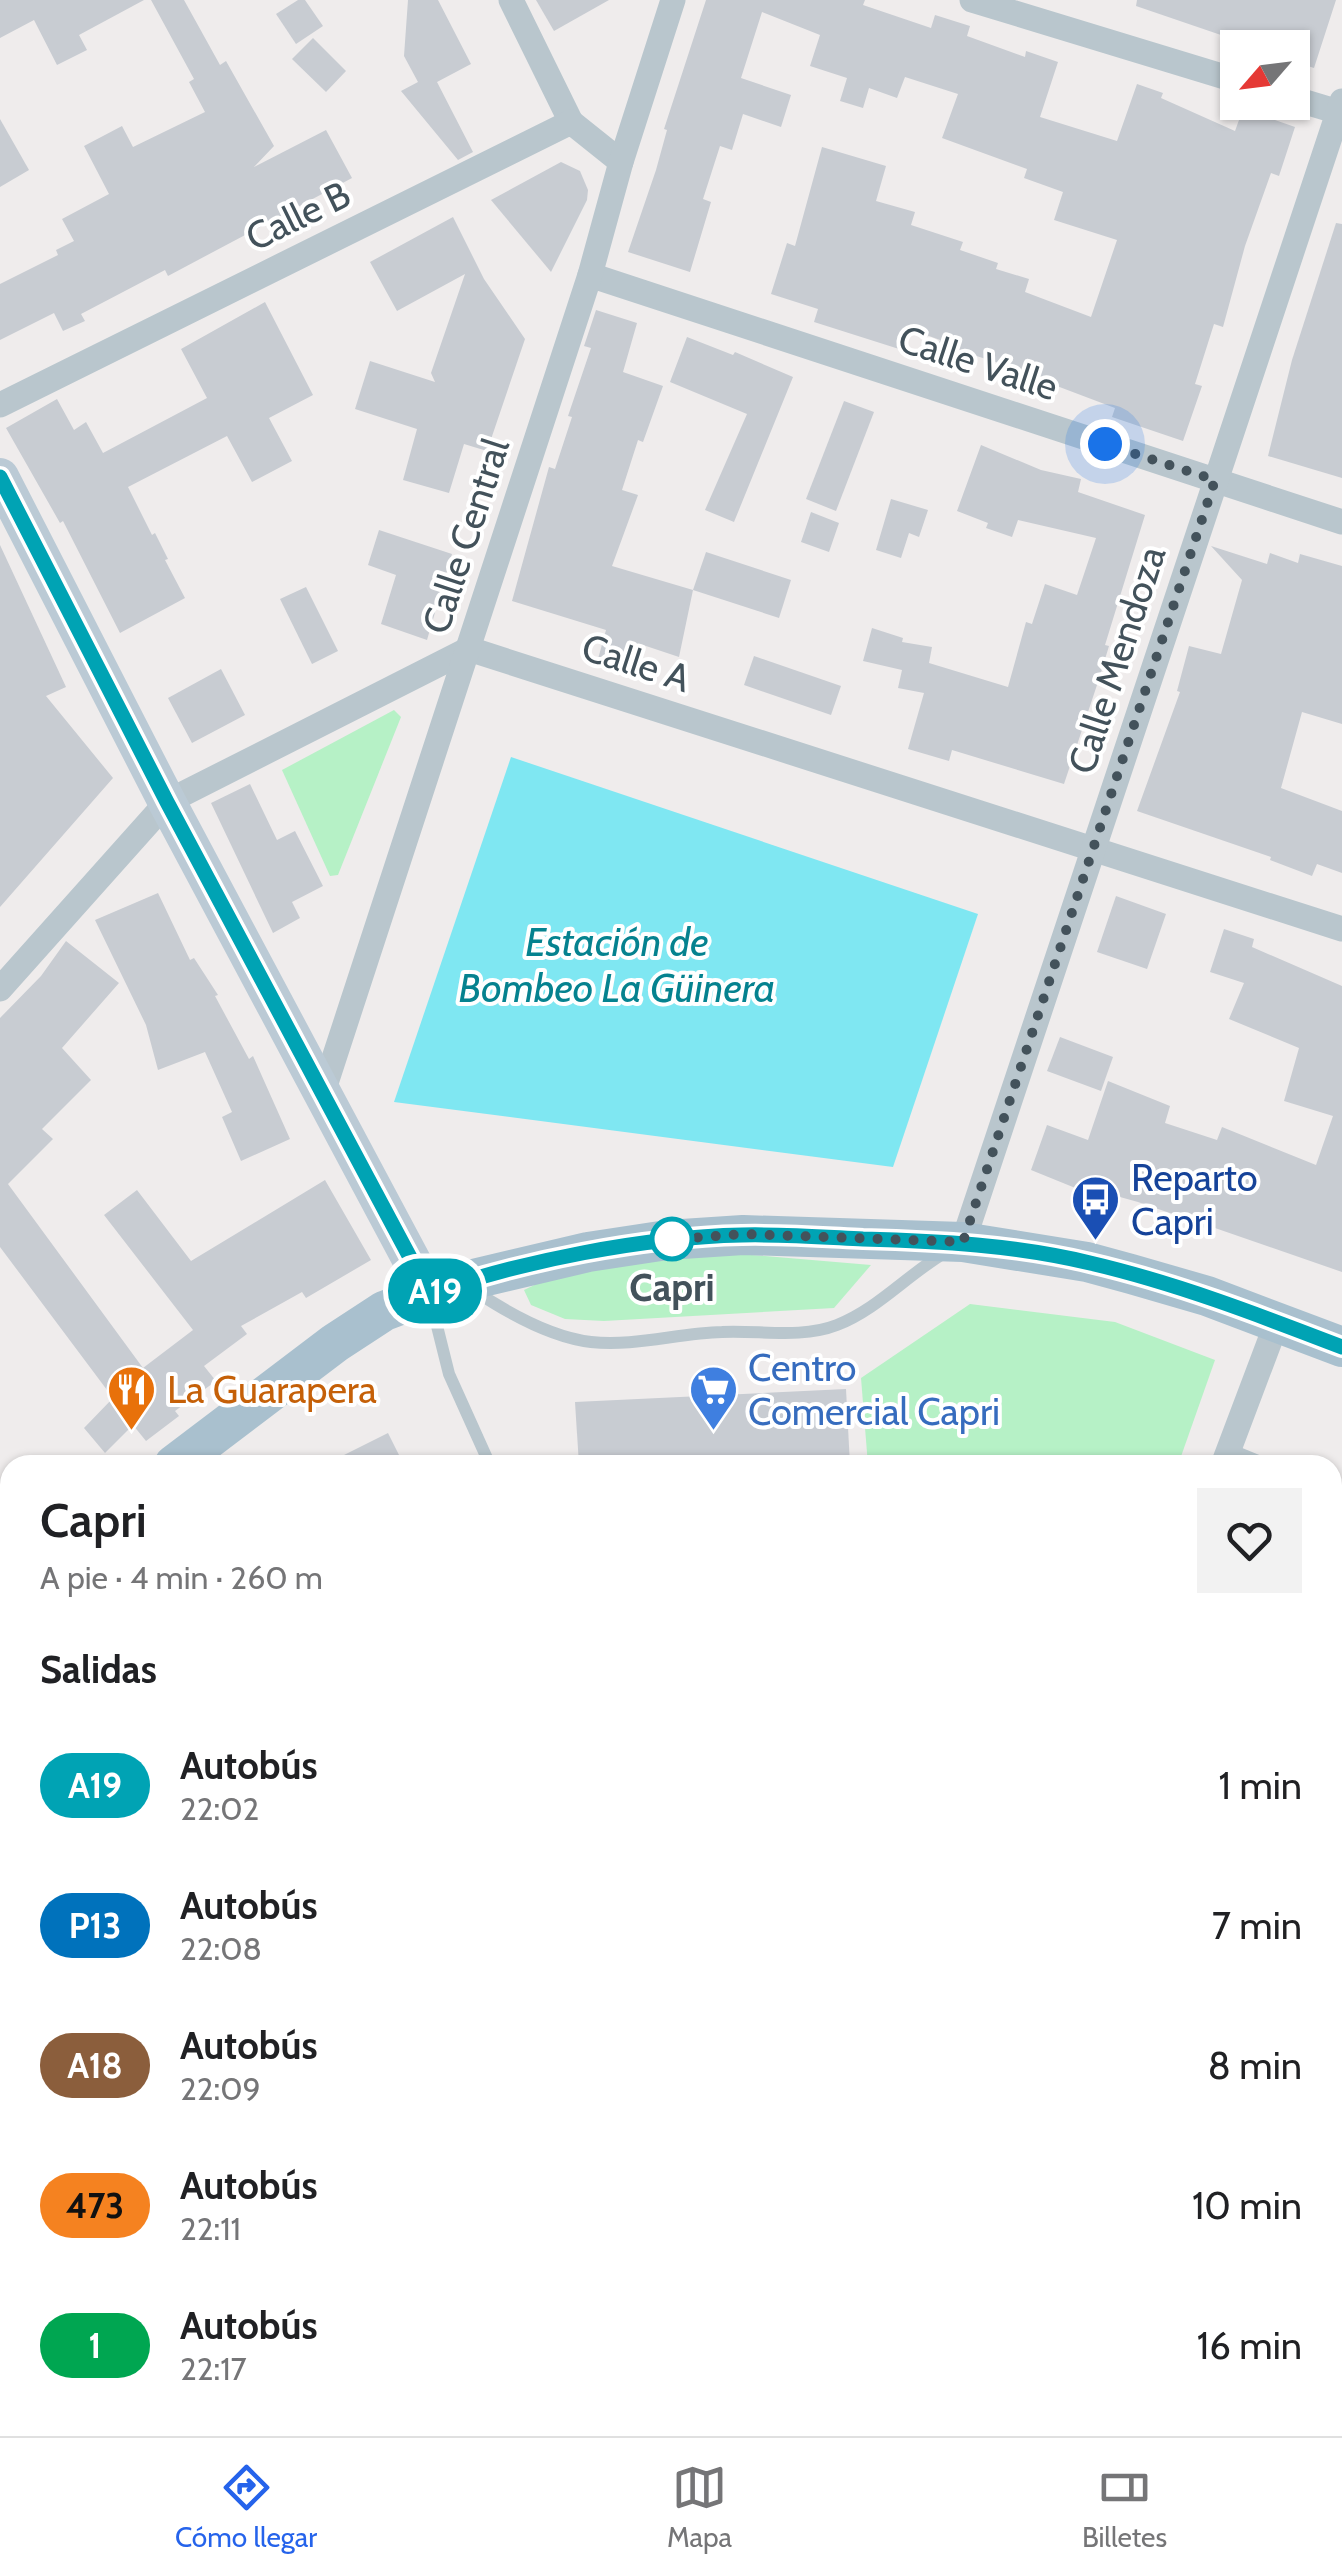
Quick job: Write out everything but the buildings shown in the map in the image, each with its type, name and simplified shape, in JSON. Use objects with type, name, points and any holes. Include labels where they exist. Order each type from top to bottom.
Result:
[{"type":"main road","points":[[0,477],[167,802],[324,1092],[445,1288]]},
{"type":"main road","points":[[187,1455],[335,1342],[384,1312],[445,1288],[588,1252],[667,1240],[742,1234],[963,1242],[1087,1262],[1207,1296],[1342,1348]]},
{"type":"street","points":[[511,0],[571,122],[621,162]]},
{"type":"street","name":"Calle Central","points":[[324,1092],[590,275],[673,0]]},
{"type":"street","points":[[972,0],[1220,76]]},
{"type":"street","points":[[1310,102],[1341,108]]},
{"type":"street","name":"Calle Mendoza","points":[[963,1242],[1341,108]]},
{"type":"street","name":"Calle B","points":[[0,405],[571,122]]},
{"type":"street","name":"Calle Valle","points":[[590,275],[1342,522]]},
{"type":"street","points":[[0,990],[167,802],[469,649]]},
{"type":"street","name":"Calle A","points":[[469,649],[1342,930]]},
{"type":"street","points":[[1227,1455],[1277,1322]]},
{"type":"lane","points":[[486,1455],[450,1374],[445,1288],[495,1305],[556,1334],[593,1342],[722,1332],[791,1333],[834,1326],[873,1306],[929,1262],[963,1242]]},
{"type":"green space","points":[[394,710],[401,717],[338,875],[330,876],[282,770]]},
{"type":"green space","points":[[686,1254],[871,1265],[834,1308],[604,1321],[565,1319],[531,1305],[524,1290],[553,1276]]},
{"type":"green space","points":[[970,1304],[1115,1322],[1215,1360],[1182,1455],[867,1455],[861,1378]]},
{"type":"water","name":"Estación de Bombeo La Güinera","points":[[511,757],[978,914],[893,1167],[394,1102]]},
{"type":"bus line","name":"A19","points":[[0,477],[167,802],[429,1293],[588,1252],[667,1240],[742,1234],[963,1242],[1087,1262],[1132,1274],[1207,1296],[1342,1347]]},
{"type":"place","name":"Capri","points":[[672,1239]]},
{"type":"place","name":"Reparto Capri","points":[[1096,1242]]},
{"type":"place","name":"La Guarapera","points":[[132,1432]]},
{"type":"place","name":"Centro Comercial Capri","points":[[713,1432]]},
{"type":"route","points":[[672,1239],[667,1240],[742,1234],[963,1242],[1215,480],[1105,444]]}]
